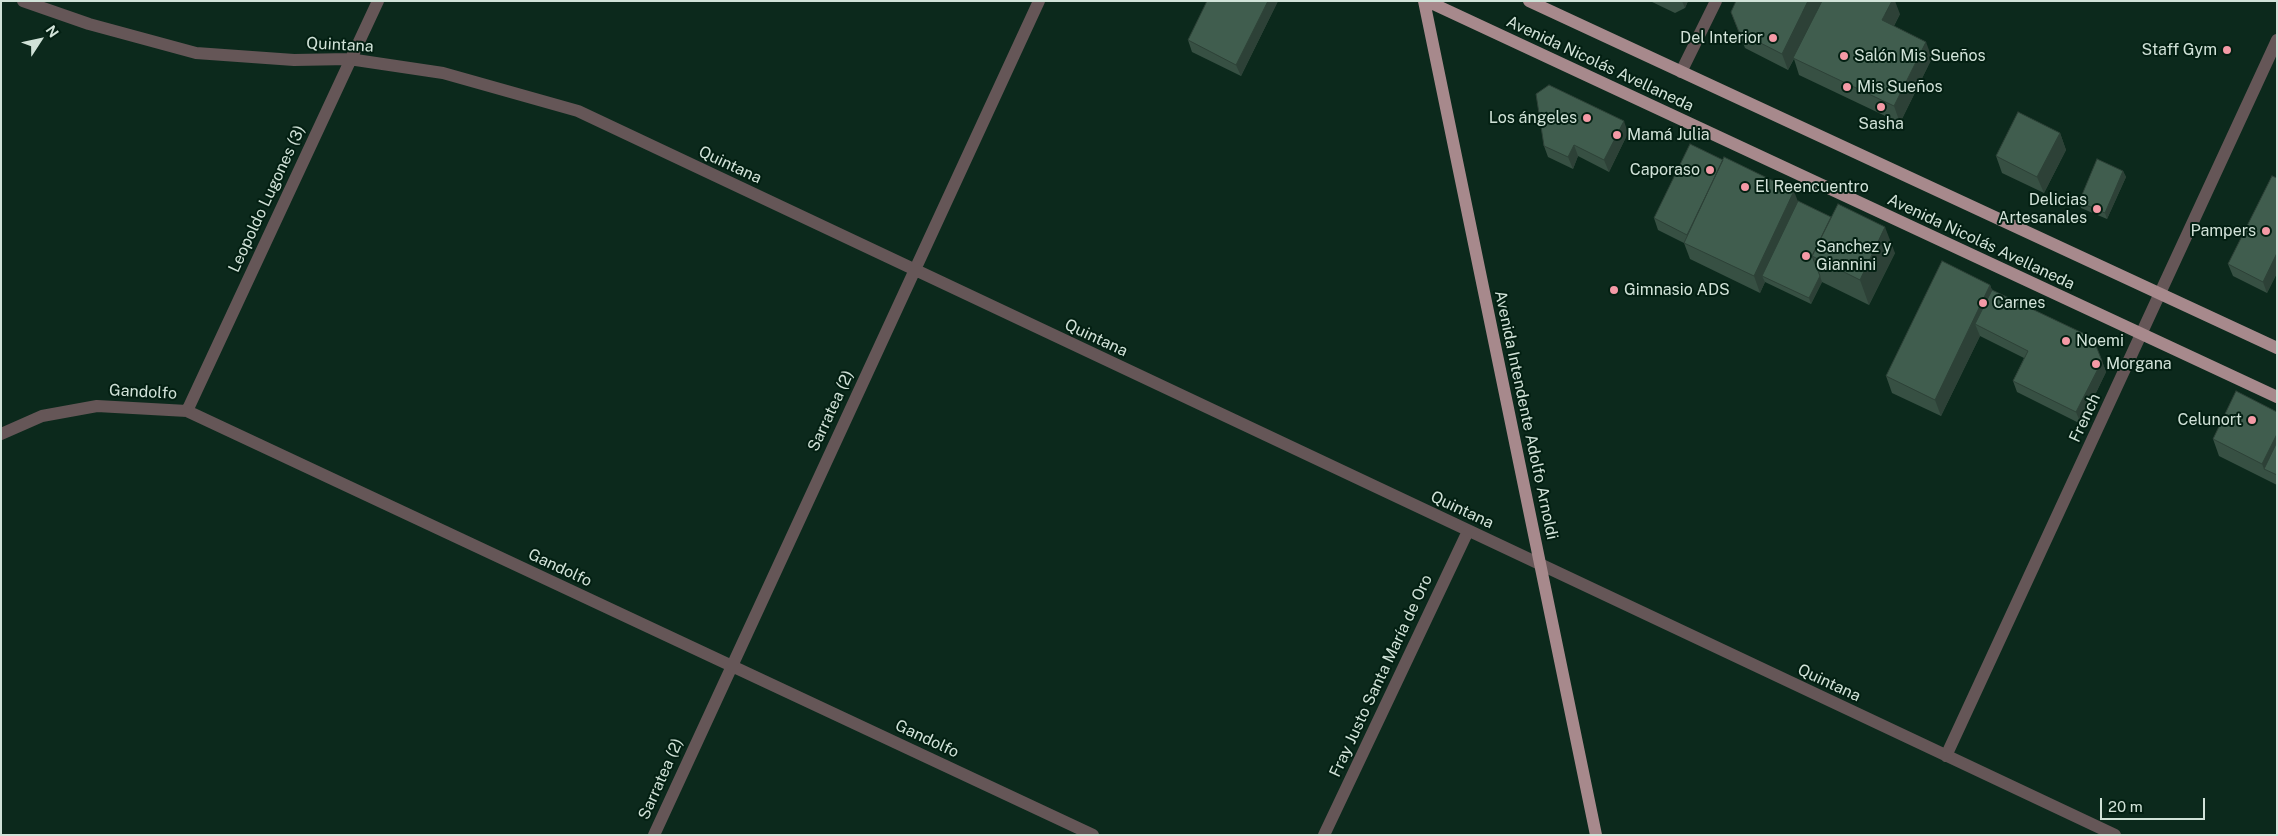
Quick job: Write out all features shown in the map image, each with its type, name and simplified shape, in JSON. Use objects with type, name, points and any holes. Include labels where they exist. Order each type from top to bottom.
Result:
[{"type":"main road","name":"Avenida Nicolás Avellaneda","points":[[1426,1],[2142,336],[2277,397]]},
{"type":"main road","name":"Avenida Intendente Adolfo Arnoldi","points":[[1426,1],[1596,835]]},
{"type":"main road","name":"Avenida Nicolás Avellaneda","points":[[1529,1],[2277,348]]},
{"type":"street","name":"Quintana","points":[[23,1],[89,24],[196,53],[294,60],[349,59],[443,73],[578,111],[2116,835]]},
{"type":"street","name":"Leopoldo Lugones (3)","points":[[187,411],[349,59],[378,1]]},
{"type":"street","name":"Sarratea (2)","points":[[654,835],[1039,1]]},
{"type":"street","points":[[1681,72],[1716,1]]},
{"type":"street","name":"French","points":[[1946,756],[2142,336],[2158,294],[2277,40]]},
{"type":"street","name":"Gandolfo","points":[[1,434],[42,416],[97,406],[187,411],[1092,835]]},
{"type":"street","name":"Fray Justo Santa María de Oro","points":[[1324,835],[1468,531]]},
{"type":"building","points":[[1207,1],[1268,1],[1236,65],[1188,40]]},
{"type":"building","name":"Del Interior","points":[[1736,1],[1808,1],[1782,54],[1739,32],[1731,12]]},
{"type":"building","points":[[1822,1],[1892,1],[1882,20],[1926,42],[1894,106],[1793,58]]},
{"type":"building","points":[[1549,85],[1624,121],[1604,160],[1574,145],[1568,157],[1544,146],[1536,94]]},
{"type":"building","points":[[2018,112],[2060,133],[2037,177],[1996,156]]},
{"type":"building","points":[[1690,144],[1723,160],[1687,235],[1654,218]]},
{"type":"building","points":[[1724,157],[1794,191],[1754,276],[1684,243]]},
{"type":"building","points":[[2097,159],[2123,171],[2105,213],[2079,202]]},
{"type":"building","name":"Pampers","points":[[2272,176],[2277,178],[2277,253],[2263,282],[2228,264]]},
{"type":"building","name":"Sanchez y Giannini","points":[[1798,201],[1831,217],[1812,256],[1820,276],[1809,298],[1762,276]]},
{"type":"building","points":[[1838,204],[1885,227],[1860,280],[1812,256]]},
{"type":"building","points":[[1942,261],[1990,285],[1935,400],[1886,376]]},
{"type":"building","points":[[1992,290],[2093,338],[2102,361],[2076,412],[2013,381],[2028,351],[1975,324]]},
{"type":"building","points":[[2236,391],[2277,412],[2277,434],[2262,464],[2213,439]]},
{"type":"building","points":[[2277,442],[2277,475],[2264,469]]},
{"type":"place","name":"Del Interior","points":[[1773,38]]},
{"type":"place","name":"Staff Gym","points":[[2227,50]]},
{"type":"place","name":"Salón Mis Sueños","points":[[1844,56]]},
{"type":"place","name":"Mis Sueños","points":[[1847,87]]},
{"type":"place","name":"Sasha","points":[[1881,107]]},
{"type":"place","name":"Los ángeles","points":[[1587,118]]},
{"type":"place","name":"Mamá Julia","points":[[1617,135]]},
{"type":"place","name":"Caporaso","points":[[1710,170]]},
{"type":"place","name":"El Reencuentro","points":[[1745,187]]},
{"type":"place","name":"Delicias Artesanales","points":[[2097,209]]},
{"type":"place","name":"Pampers","points":[[2266,231]]},
{"type":"place","name":"Sanchez y Giannini","points":[[1806,256]]},
{"type":"place","name":"Gimnasio ADS","points":[[1614,290]]},
{"type":"place","name":"Carnes","points":[[1983,303]]},
{"type":"place","name":"Noemi","points":[[2066,341]]},
{"type":"place","name":"Morgana","points":[[2096,364]]},
{"type":"place","name":"Celunort","points":[[2252,420]]}]
